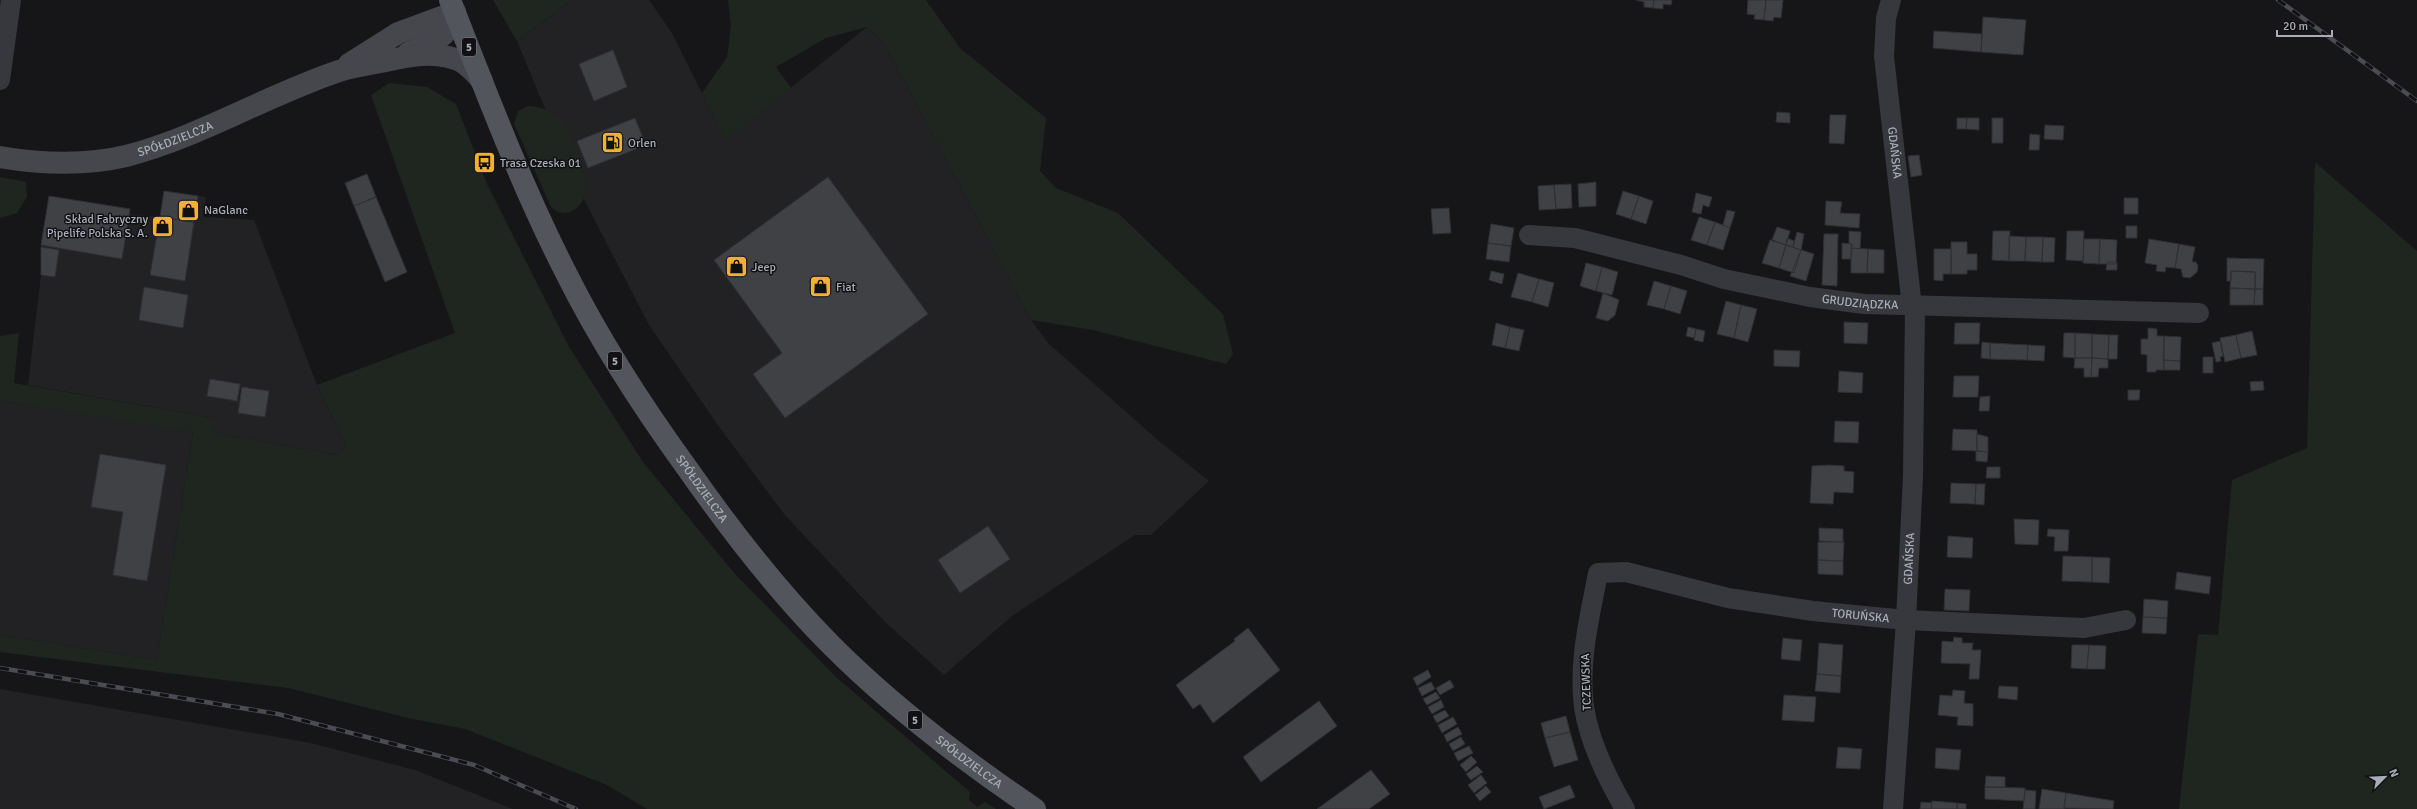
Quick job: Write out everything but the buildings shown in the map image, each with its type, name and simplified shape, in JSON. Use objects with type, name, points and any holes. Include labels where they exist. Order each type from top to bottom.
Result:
[{"type":"main road","name":"SPÓŁDZIELCZA","points":[[452,6],[524,186],[579,298],[638,398],[721,516],[805,619],[859,672],[948,746],[1035,809]]},
{"type":"street","points":[[0,80],[11,0]]},
{"type":"street","name":"GDAŃSKA","points":[[1892,0],[1886,18],[1884,56],[1913,307],[1913,476],[1906,620],[1893,809]]},
{"type":"street","name":"SPÓŁDZIELCZA","points":[[340,71],[398,33],[452,6],[453,24],[445,35],[402,57]]},
{"type":"street","name":"SPÓŁDZIELCZA","points":[[0,157],[33,163],[63,164],[126,156],[174,139],[340,71],[402,57],[420,55],[455,59],[464,63],[482,81]]},
{"type":"street","name":"GRUDZIĄDZKA","points":[[1529,235],[1575,238],[1681,265],[1724,279],[1810,297],[1864,304],[1913,307],[1939,305],[2199,313]]},
{"type":"street","name":"TORUŃSKA","points":[[1598,573],[1626,572],[1728,598],[1813,611],[1906,620],[2084,628],[2126,620]]},
{"type":"street","name":"TCZEWSKA","points":[[1598,573],[1584,650],[1584,706],[1590,733],[1600,759],[1625,809]]},
{"type":"shaded area","points":[[493,0],[572,0],[517,41]]},
{"type":"shaded area","points":[[572,0],[649,0],[672,33],[725,140],[867,27],[884,43],[1031,320],[1049,344],[1158,440],[1209,481],[1151,535],[1135,535],[1012,616],[944,675],[885,622],[784,514],[717,424],[649,325],[578,188],[517,41]]},
{"type":"shaded area","points":[[728,0],[926,0],[960,48],[1046,118],[1040,171],[1056,188],[1118,213],[1223,314],[1233,354],[1226,364],[1093,330],[1031,320],[884,43],[867,27],[826,38],[776,67],[791,88],[725,141],[702,93],[727,57],[731,26]]},
{"type":"shaded area","points":[[389,83],[427,87],[456,104],[487,184],[568,345],[643,462],[735,574],[836,677],[970,792],[969,800],[977,807],[985,802],[996,809],[647,809],[607,785],[465,729],[408,718],[288,688],[0,652],[0,635],[157,660],[193,432],[0,401],[0,336],[19,333],[14,383],[214,418],[214,433],[337,455],[346,446],[317,385],[455,333],[371,95]]},
{"type":"shaded area","points":[[528,106],[552,112],[559,117],[568,130],[581,162],[586,181],[583,201],[574,210],[563,213],[551,207],[514,124],[518,111]]},
{"type":"shaded area","points":[[2315,162],[2417,251],[2417,809],[2179,809],[2198,634],[2218,635],[2232,480],[2307,448]]},
{"type":"shaded area","points":[[0,177],[26,182],[27,197],[17,213],[0,218]]},
{"type":"shaded area","points":[[49,196],[130,209],[130,214],[160,217],[198,196],[206,197],[203,217],[254,220],[317,385],[346,446],[337,455],[214,433],[214,418],[28,385],[41,275],[41,245]]},
{"type":"shaded area","points":[[0,401],[193,431],[157,660],[0,635]]},
{"type":"shaded area","points":[[0,689],[311,743],[415,770],[513,809],[0,809]]},
{"type":"railway","points":[[2278,0],[2417,101]]},
{"type":"railway","points":[[0,668],[278,714],[474,765],[576,809]]},
{"type":"place","name":"Orlen","points":[[612,143]]},
{"type":"place","name":"Trasa Czeska 01","points":[[485,163]]},
{"type":"place","name":"NaGlanc","points":[[189,210]]},
{"type":"place","name":"Skład Fabryczny Pipelife Polska S. A.","points":[[163,226]]},
{"type":"place","name":"Jeep","points":[[737,267]]},
{"type":"place","name":"Fiat","points":[[821,287]]}]
